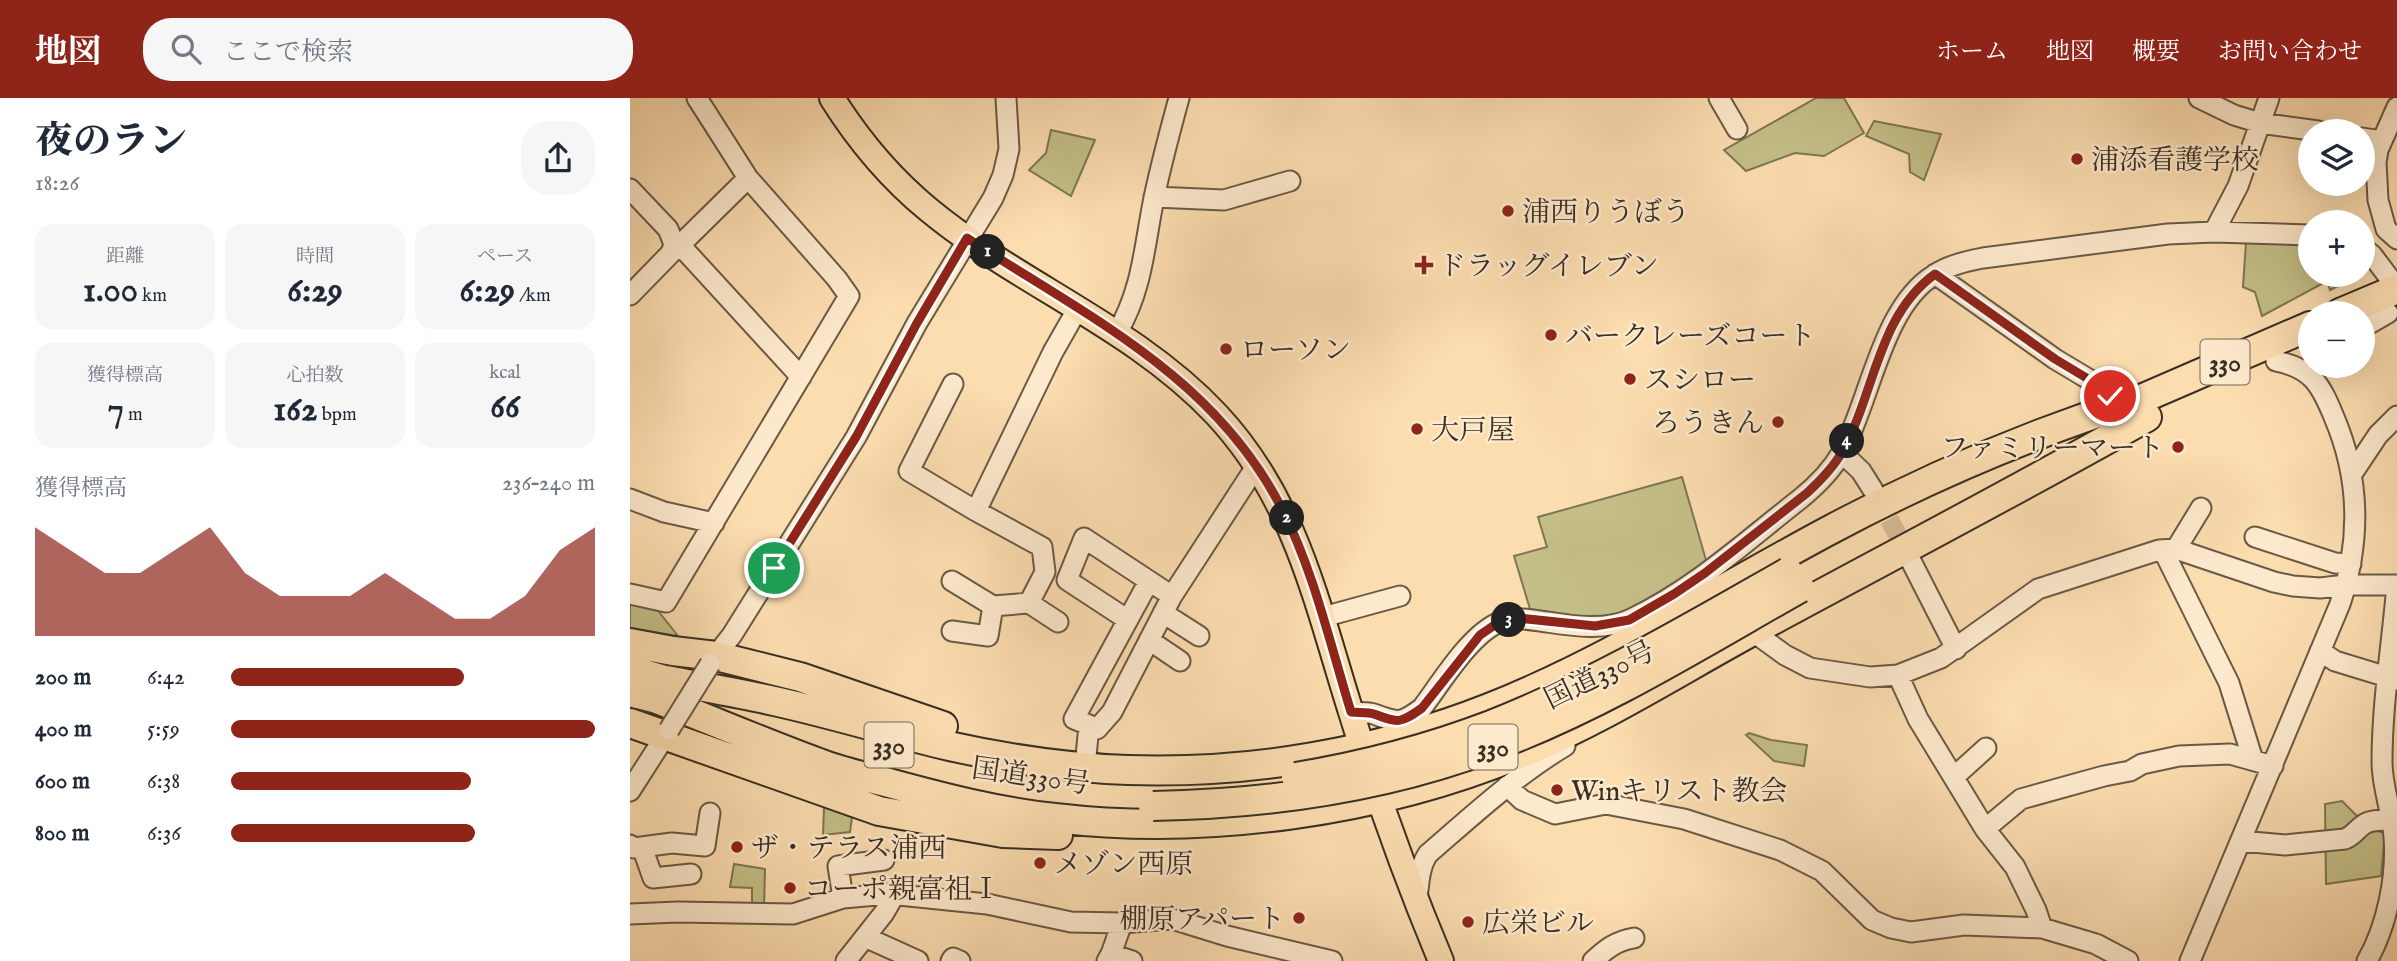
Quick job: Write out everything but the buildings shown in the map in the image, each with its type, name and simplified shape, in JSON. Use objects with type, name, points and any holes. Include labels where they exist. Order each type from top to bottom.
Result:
[{"type":"highway","name":"国道330号","points":[[630,670],[650,690],[944,781],[1029,797],[1111,805],[1208,805],[1296,796],[1370,783],[1446,763],[1547,725],[1598,701],[1795,580],[1939,512],[2134,407],[2298,332]]},
{"type":"highway","name":"国道330号","points":[[2134,407],[2298,352]]},
{"type":"highway","points":[[630,723],[667,733],[858,804],[921,819],[1003,833],[1124,839],[1152,830],[1156,805],[1233,820],[1292,814],[1380,797],[1468,774],[1522,754],[1657,687],[1752,631],[2062,465],[2134,407]]},
{"type":"highway","points":[[650,690],[773,700],[949,745],[1054,765],[1152,770],[1242,768],[1287,762],[1433,729],[1490,708],[1545,684],[1638,637],[1830,529],[1906,491],[2011,444],[2134,407]]},
{"type":"highway","points":[[630,643],[810,680],[1004,744],[1054,765]]},
{"type":"main road","points":[[832,98],[863,143],[888,172],[930,211],[967,238],[1152,357],[1196,394],[1229,429],[1257,465],[1289,523],[1323,617],[1362,747],[1441,961]]},
{"type":"street","points":[[630,594],[666,602],[849,296],[748,178],[697,98]]},
{"type":"street","points":[[630,791],[856,437],[917,323],[993,198],[1003,174],[1010,133],[1006,98]]},
{"type":"street","points":[[1117,333],[1128,314],[1137,289],[1154,197],[1179,98]]},
{"type":"street","points":[[1719,98],[1737,130]]},
{"type":"street","points":[[2199,98],[2234,115],[2260,123],[2298,128]]},
{"type":"street","points":[[2214,232],[2238,186],[2269,98]]},
{"type":"street","points":[[2375,138],[2388,131],[2397,107]]},
{"type":"street","points":[[2375,156],[2378,200],[2386,229],[2397,239]]},
{"type":"street","points":[[630,295],[677,244],[748,178]]},
{"type":"street","points":[[1154,197],[1224,200],[1290,181]]},
{"type":"street","points":[[630,189],[668,229],[677,244],[801,377]]},
{"type":"street","points":[[1351,712],[1372,713],[1391,721],[1409,717],[1422,708],[1480,635],[1499,622],[1518,618],[1595,626],[1629,620],[1713,567],[1822,480],[1842,453],[1885,342],[1901,310],[1925,281],[1935,274],[1956,264],[1983,258],[2168,234],[2214,232],[2298,235]]},
{"type":"street","points":[[1935,274],[2055,359],[2134,407]]},
{"type":"street","points":[[2375,280],[2384,303]]},
{"type":"street","points":[[975,512],[1053,352],[1078,308]]},
{"type":"street","points":[[2276,361],[2303,369],[2323,390]]},
{"type":"street","points":[[2190,961],[2320,652],[2346,585],[2351,564],[2356,528],[2352,474],[2346,446],[2323,390],[2322,378]]},
{"type":"street","points":[[953,384],[909,471],[975,512],[1042,547],[1045,572],[1029,603]]},
{"type":"street","points":[[2352,474],[2378,435],[2397,416]]},
{"type":"street","points":[[1842,453],[1861,471],[1873,490]]},
{"type":"street","points":[[1149,581],[1074,719],[1097,729],[1112,712],[1168,605],[1257,465]]},
{"type":"street","points":[[630,499],[664,512],[714,523]]},
{"type":"street","points":[[2170,549],[2201,508]]},
{"type":"street","points":[[2255,537],[2335,563],[2351,564]]},
{"type":"street","points":[[1128,620],[1068,580],[1084,538],[1149,581],[1199,636]]},
{"type":"street","points":[[1752,631],[1785,655],[1810,667],[1870,677],[1898,675],[1941,658],[2038,589],[2170,549],[2274,582],[2320,588],[2397,585],[2389,764],[2394,884],[2379,940],[2367,961]]},
{"type":"street","points":[[2170,549],[2229,683],[2253,760]]},
{"type":"street","points":[[1911,561],[1955,649]]},
{"type":"street","points":[[952,581],[993,606],[1029,603],[1058,622]]},
{"type":"street","points":[[1323,617],[1400,596]]},
{"type":"street","points":[[952,631],[988,636],[993,606]]},
{"type":"street","points":[[1149,640],[1180,661]]},
{"type":"street","points":[[2320,652],[2335,662],[2392,678]]},
{"type":"street","points":[[1898,675],[1919,719],[1985,829],[2015,867],[2042,928]]},
{"type":"street","points":[[1417,900],[1420,873],[1428,854],[1537,763],[1657,687]]},
{"type":"street","points":[[1085,767],[1089,725]]},
{"type":"street","points":[[1954,777],[1986,748]]},
{"type":"street","points":[[1985,829],[2021,799],[2130,771],[2142,764],[2179,755],[2230,754],[2273,766]]},
{"type":"street","points":[[1507,786],[1522,800],[1555,814],[1606,804],[1684,820],[1780,850],[1822,871],[1872,920],[1891,928],[1911,932],[1964,925],[2042,928],[2096,944],[2128,961]]},
{"type":"street","points":[[691,874],[653,878],[636,846],[672,843],[705,846],[710,813]]},
{"type":"street","points":[[2241,841],[2285,845],[2345,839],[2353,835],[2361,825],[2393,817]]},
{"type":"street","points":[[843,898],[838,866],[884,860]]},
{"type":"street","points":[[846,961],[884,913],[895,894]]},
{"type":"street","points":[[630,914],[793,914],[843,898],[895,894],[987,904],[1071,922],[1122,923],[1172,919],[1280,955],[1332,961]]},
{"type":"street","points":[[1122,923],[1109,958],[1132,961]]},
{"type":"street","points":[[865,937],[918,961]]},
{"type":"street","points":[[1593,961],[1620,940],[1634,938]]},
{"type":"street","points":[[951,961],[953,958],[960,961]]},
{"type":"shaded area","points":[[1816,98],[1844,98],[1864,133],[1824,156],[1795,153],[1746,171],[1724,150]]},
{"type":"shaded area","points":[[1874,121],[1941,134],[1924,180],[1910,172],[1909,154],[1866,136]]},
{"type":"shaded area","points":[[1051,130],[1095,140],[1071,196],[1029,170],[1046,153]]},
{"type":"shaded area","points":[[2246,242],[2298,243],[2298,287],[2316,287],[2262,316],[2255,292],[2243,287]]},
{"type":"shaded area","points":[[1682,477],[1706,560],[1701,567],[1627,612],[1591,618],[1530,609],[1514,556],[1547,547],[1538,517]]},
{"type":"shaded area","points":[[630,604],[655,607],[678,636],[630,628]]},
{"type":"shaded area","points":[[1749,733],[1771,740],[1807,745],[1804,766],[1774,761],[1746,735]]},
{"type":"shaded area","points":[[2342,801],[2370,829],[2385,833],[2381,876],[2326,884],[2325,804]]},
{"type":"shaded area","points":[[824,807],[852,817],[850,832],[823,835]]},
{"type":"shaded area","points":[[734,864],[765,869],[764,908],[752,908],[752,888],[730,887]]},
{"type":"tunnel","points":[[1875,494],[1911,559]]},
{"type":"place","name":"浦添看護学校","points":[[2077,159]]},
{"type":"place","name":"浦西りうぼう","points":[[1508,211]]},
{"type":"place","name":"ドラッグイレブン","points":[[1424,265]]},
{"type":"place","name":"バークレーズコート","points":[[1551,335]]},
{"type":"place","name":"ローソン","points":[[1226,349]]},
{"type":"place","name":"スシロー","points":[[1630,379]]},
{"type":"place","name":"ろうきん","points":[[1778,422]]},
{"type":"place","name":"大戸屋","points":[[1417,429]]},
{"type":"place","name":"ファミリーマート","points":[[2178,447]]},
{"type":"place","name":"Winキリスト教会","points":[[1557,790]]},
{"type":"place","name":"ザ・テラス浦西","points":[[737,847]]},
{"type":"place","name":"メゾン西原","points":[[1040,863]]},
{"type":"place","name":"コーポ親富祖Ⅰ","points":[[790,888]]},
{"type":"place","name":"棚原アパート","points":[[1299,918]]},
{"type":"place","name":"広栄ビル","points":[[1468,922]]},
{"type":"route","points":[[774,568],[856,437],[917,323],[967,238],[1141,349],[1204,401],[1229,429],[1257,465],[1289,523],[1320,608],[1351,712],[1372,713],[1391,721],[1409,717],[1422,708],[1480,635],[1499,622],[1518,618],[1564,625],[1595,626],[1629,620],[1705,573],[1807,493],[1822,480],[1842,453],[1885,342],[1901,310],[1925,281],[1935,274],[2055,359],[2105,389],[2110,396]]}]
